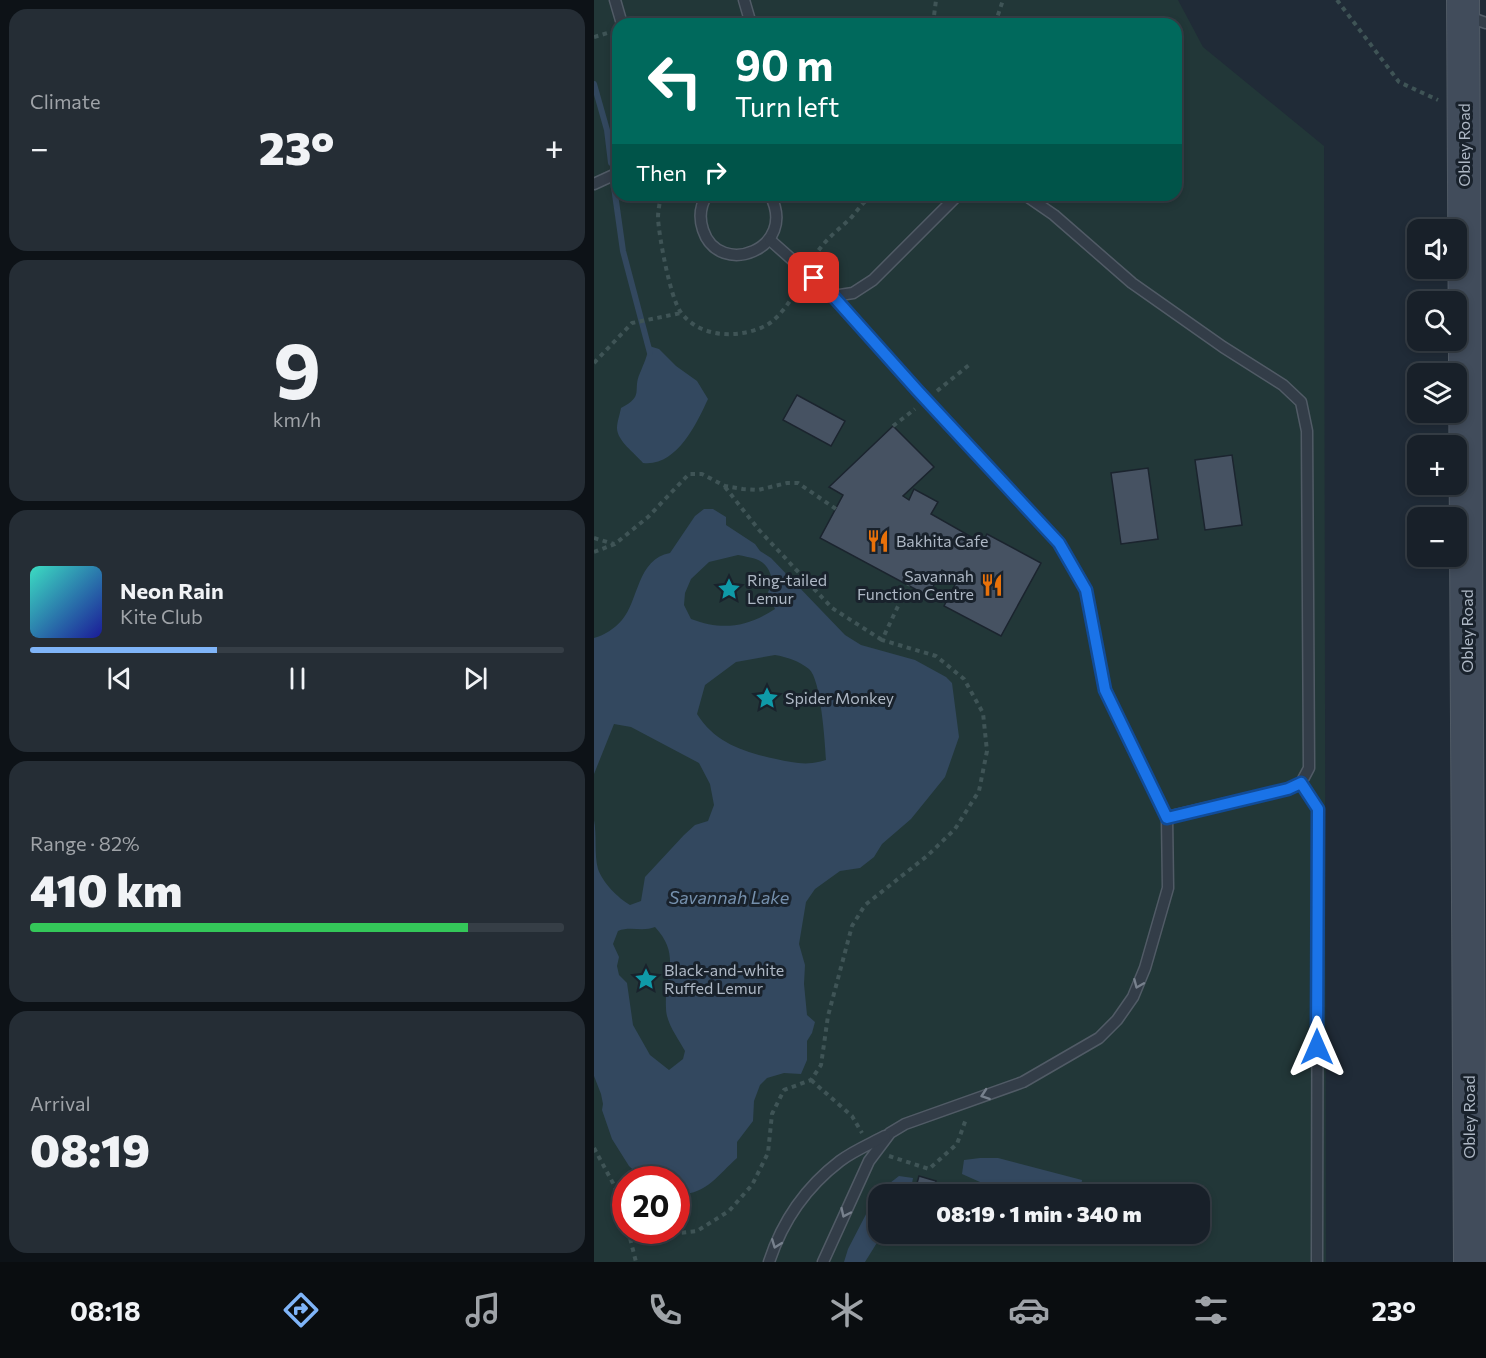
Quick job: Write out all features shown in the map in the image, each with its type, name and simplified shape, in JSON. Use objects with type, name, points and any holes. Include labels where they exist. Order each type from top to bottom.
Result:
[{"type":"street","name":"Obley Road","points":[[1470,1262],[1464,105],[1471,13]]},
{"type":"lane","points":[[615,0],[620,18]]},
{"type":"lane","points":[[744,0],[749,18]]},
{"type":"lane","points":[[594,184],[612,176]]},
{"type":"lane","points":[[703,201],[700,210],[700,223],[704,235],[712,245],[729,254],[749,254],[760,249],[770,240],[777,216],[773,201]]},
{"type":"lane","points":[[833,296],[853,293],[873,280],[952,201]]},
{"type":"lane","points":[[1034,201],[1054,215],[1132,284],[1283,385],[1301,402],[1306,431],[1309,768],[1301,783],[1288,789],[1167,818]]},
{"type":"lane","points":[[769,1262],[789,1214],[815,1184],[841,1161],[872,1149],[890,1133],[905,1124],[1023,1082],[1099,1038],[1117,1020],[1132,997],[1145,968],[1168,888],[1167,818],[1105,690],[1086,590],[1059,543],[921,395],[833,296],[770,240]]},
{"type":"lane","points":[[1301,783],[1318,809],[1317,1262]]},
{"type":"lane","points":[[823,1262],[869,1161],[872,1149]]},
{"type":"path","points":[[934,18],[936,0]]},
{"type":"path","points":[[997,18],[1003,0]]},
{"type":"path","points":[[1337,0],[1399,82],[1433,99],[1464,105]]},
{"type":"path","points":[[595,36],[612,32]]},
{"type":"path","points":[[660,201],[658,219],[672,297],[681,313],[695,325],[719,335],[744,333],[769,324],[792,300],[819,248],[864,201]]},
{"type":"path","points":[[594,363],[632,323],[681,313]]},
{"type":"path","points":[[594,552],[615,544],[648,517],[689,474],[702,474],[725,486],[758,490],[787,483],[798,483],[836,509]]},
{"type":"path","points":[[690,1232],[697,1231],[729,1211],[752,1185],[768,1153],[772,1114],[784,1090],[811,1080],[821,1065],[828,1016],[852,926],[866,905],[927,856],[955,829],[979,791],[987,751],[983,712],[964,679],[936,656],[882,640],[832,608],[759,530],[725,486]]},
{"type":"path","points":[[594,538],[615,544]]},
{"type":"path","points":[[882,640],[908,585]]},
{"type":"path","points":[[811,1080],[852,1116],[872,1149],[929,1170],[957,1144],[972,1100]]},
{"type":"path","points":[[594,1148],[612,1181]]},
{"type":"path","points":[[632,1244],[636,1262]]},
{"type":"green space","points":[[594,0],[1178,0],[1203,47],[1324,146],[1326,1262],[594,1262]]},
{"type":"water","points":[[649,346],[659,349],[676,366],[697,381],[708,399],[691,432],[675,451],[655,462],[643,463],[620,438],[617,423],[621,408],[635,396]]},
{"type":"water","name":"Savannah Lake","points":[[704,509],[713,509],[726,517],[726,525],[755,544],[760,551],[771,558],[845,635],[861,645],[915,660],[946,677],[952,683],[959,737],[945,777],[911,819],[882,844],[874,857],[860,868],[840,871],[815,889],[806,902],[799,944],[805,965],[807,1015],[815,1022],[807,1041],[807,1060],[801,1074],[784,1073],[767,1078],[760,1085],[754,1101],[753,1121],[737,1142],[737,1158],[710,1183],[690,1193],[690,1166],[629,1166],[612,1139],[594,1076],[594,820],[598,869],[611,890],[630,905],[641,901],[645,877],[695,825],[708,821],[714,805],[710,784],[699,763],[631,727],[614,724],[594,774],[594,638],[609,631],[622,620],[651,563],[670,553],[695,516]],"holes":[[[738,555],[757,560],[765,565],[771,575],[773,583],[768,592],[775,609],[755,620],[734,625],[714,625],[691,619],[684,605],[685,593],[691,579],[709,562]],[[775,655],[801,664],[813,675],[819,698],[826,760],[801,763],[753,753],[721,739],[704,724],[697,714],[705,685],[736,662]],[[655,927],[663,937],[670,957],[666,997],[667,1014],[670,1025],[685,1051],[683,1059],[669,1070],[650,1055],[633,1025],[627,983],[619,975],[617,966],[619,957],[613,944],[618,931]]]},
{"type":"water","points":[[998,1158],[1082,1180],[1081,1184],[988,1184],[962,1174],[964,1160]]},
{"type":"water","points":[[899,1176],[913,1178],[912,1184],[889,1184]]},
{"type":"water","points":[[868,1210],[868,1244],[876,1244],[865,1262],[844,1262],[848,1249]]},
{"type":"building","points":[[797,395],[845,421],[831,446],[783,420]]},
{"type":"building","points":[[893,426],[934,467],[903,496],[909,500],[914,489],[938,502],[931,514],[982,543],[987,534],[1041,563],[1001,636],[944,606],[958,579],[942,570],[928,596],[820,538],[843,495],[829,487]]},
{"type":"building","points":[[1232,455],[1242,525],[1205,530],[1195,460]]},
{"type":"building","points":[[1148,468],[1158,539],[1121,544],[1111,473]]},
{"type":"building","points":[[919,1176],[936,1181],[935,1184],[917,1184]]},
{"type":"waterway","points":[[594,84],[607,130],[611,163]]},
{"type":"waterway","points":[[616,201],[623,251],[650,353]]},
{"type":"place","name":"Bakhita Cafe","points":[[878,541]]},
{"type":"place","name":"Savannah Function Centre","points":[[992,585]]},
{"type":"place","name":"Ring-tailed Lemur","points":[[729,589]]},
{"type":"place","name":"Spider Monkey","points":[[767,698]]},
{"type":"place","name":"Black-and-white Ruffed Lemur","points":[[646,979]]},
{"type":"route","points":[[814,278],[1059,543],[1086,590],[1105,690],[1167,818],[1288,789],[1301,783],[1318,809],[1317,1047]]}]
